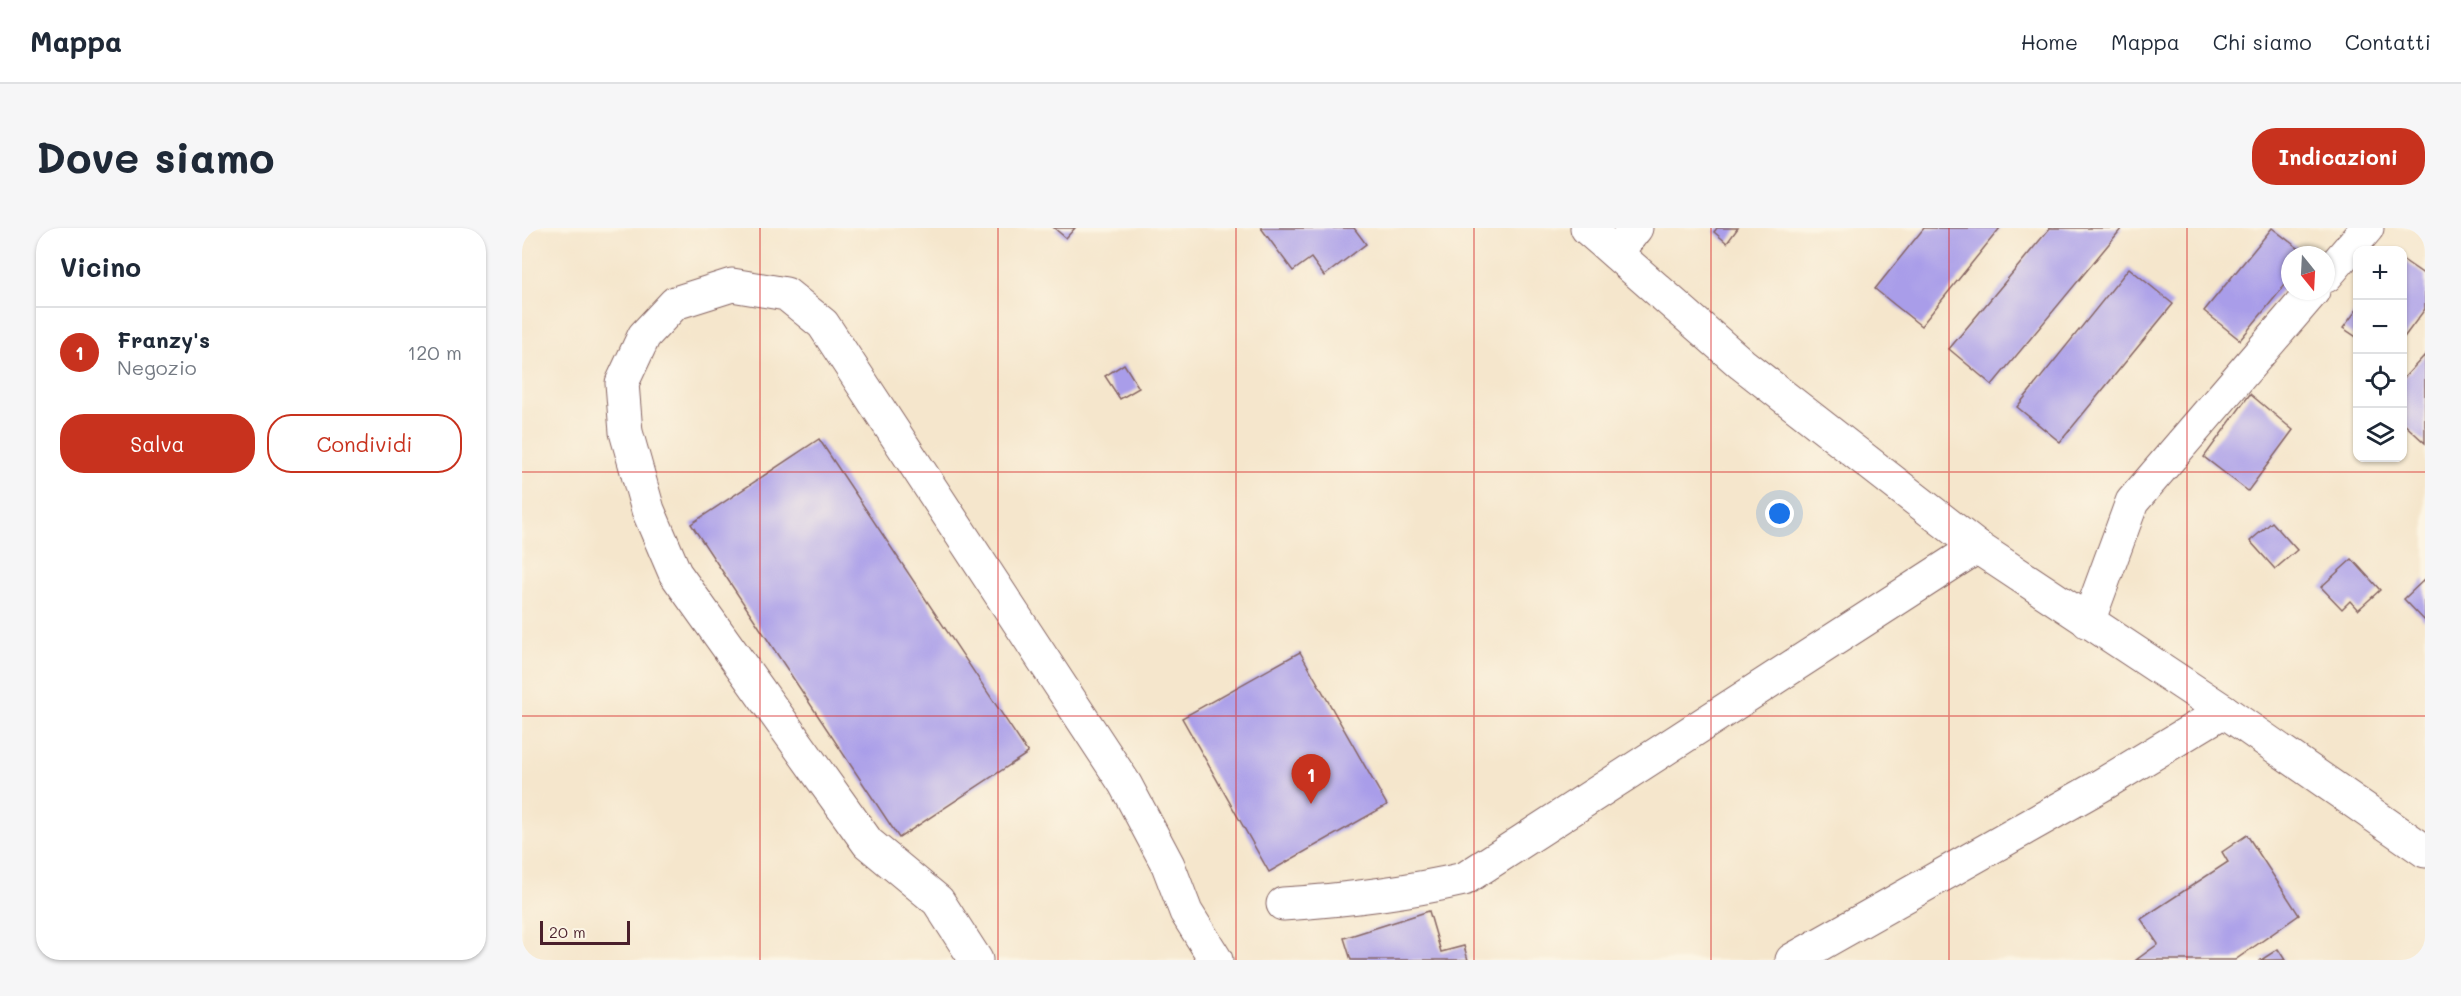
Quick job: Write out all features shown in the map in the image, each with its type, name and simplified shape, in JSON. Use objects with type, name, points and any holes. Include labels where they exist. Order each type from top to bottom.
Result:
[{"type":"street","points":[[1587,228],[1742,364],[1977,547],[2223,711],[2425,851]]},
{"type":"street","points":[[1616,254],[1636,228]]},
{"type":"street","points":[[2335,265],[2367,228]]},
{"type":"street","points":[[976,960],[938,901],[868,843],[675,573],[648,510],[629,444],[622,383],[644,336],[675,303],[732,285],[786,294],[823,324],[1125,784],[1168,865],[1186,912],[1216,960]]},
{"type":"street","points":[[2088,622],[2132,502],[2305,300]]},
{"type":"street","points":[[1283,904],[1408,892],[1464,879],[1977,547]]},
{"type":"street","points":[[1792,960],[2100,786],[2223,711]]},
{"type":"building","points":[[1054,228],[1075,228],[1066,238]]},
{"type":"building","points":[[1261,228],[1354,228],[1366,244],[1324,276],[1311,258],[1293,271]]},
{"type":"building","points":[[1717,228],[1738,228],[1727,243],[1714,232]]},
{"type":"building","points":[[1924,228],[2000,228],[1921,326],[1875,289]]},
{"type":"building","points":[[2050,228],[2122,228],[1992,385],[1949,349]]},
{"type":"building","points":[[2272,228],[2295,246],[2281,246],[2281,290],[2240,340],[2204,311]]},
{"type":"building","points":[[2407,262],[2425,275],[2425,309],[2407,333]]},
{"type":"building","points":[[2129,268],[2173,304],[2060,442],[2017,407]]},
{"type":"building","points":[[2353,315],[2353,335],[2343,328]]},
{"type":"building","points":[[2425,355],[2425,443],[2407,427],[2407,375]]},
{"type":"building","points":[[1124,364],[1139,388],[1120,399],[1105,376]]},
{"type":"building","points":[[2250,394],[2293,430],[2248,491],[2204,457]]},
{"type":"building","points":[[819,439],[1028,753],[899,838],[691,524]]},
{"type":"building","points":[[2272,522],[2297,550],[2275,569],[2250,541]]},
{"type":"building","points":[[2352,559],[2380,590],[2358,610],[2350,601],[2342,609],[2321,587]]},
{"type":"building","points":[[2425,579],[2425,621],[2404,599]]},
{"type":"building","points":[[1300,652],[1387,805],[1269,872],[1182,718]]},
{"type":"building","points":[[2247,835],[2299,915],[2235,960],[2136,960],[2158,944],[2141,919],[2228,862],[2222,852]]},
{"type":"building","points":[[1429,911],[1441,952],[1464,946],[1468,960],[1351,960],[1344,938]]},
{"type":"building","points":[[2278,949],[2285,960],[2261,960]]},
{"type":"place","name":"Franzy's","points":[[1311,804]]}]
